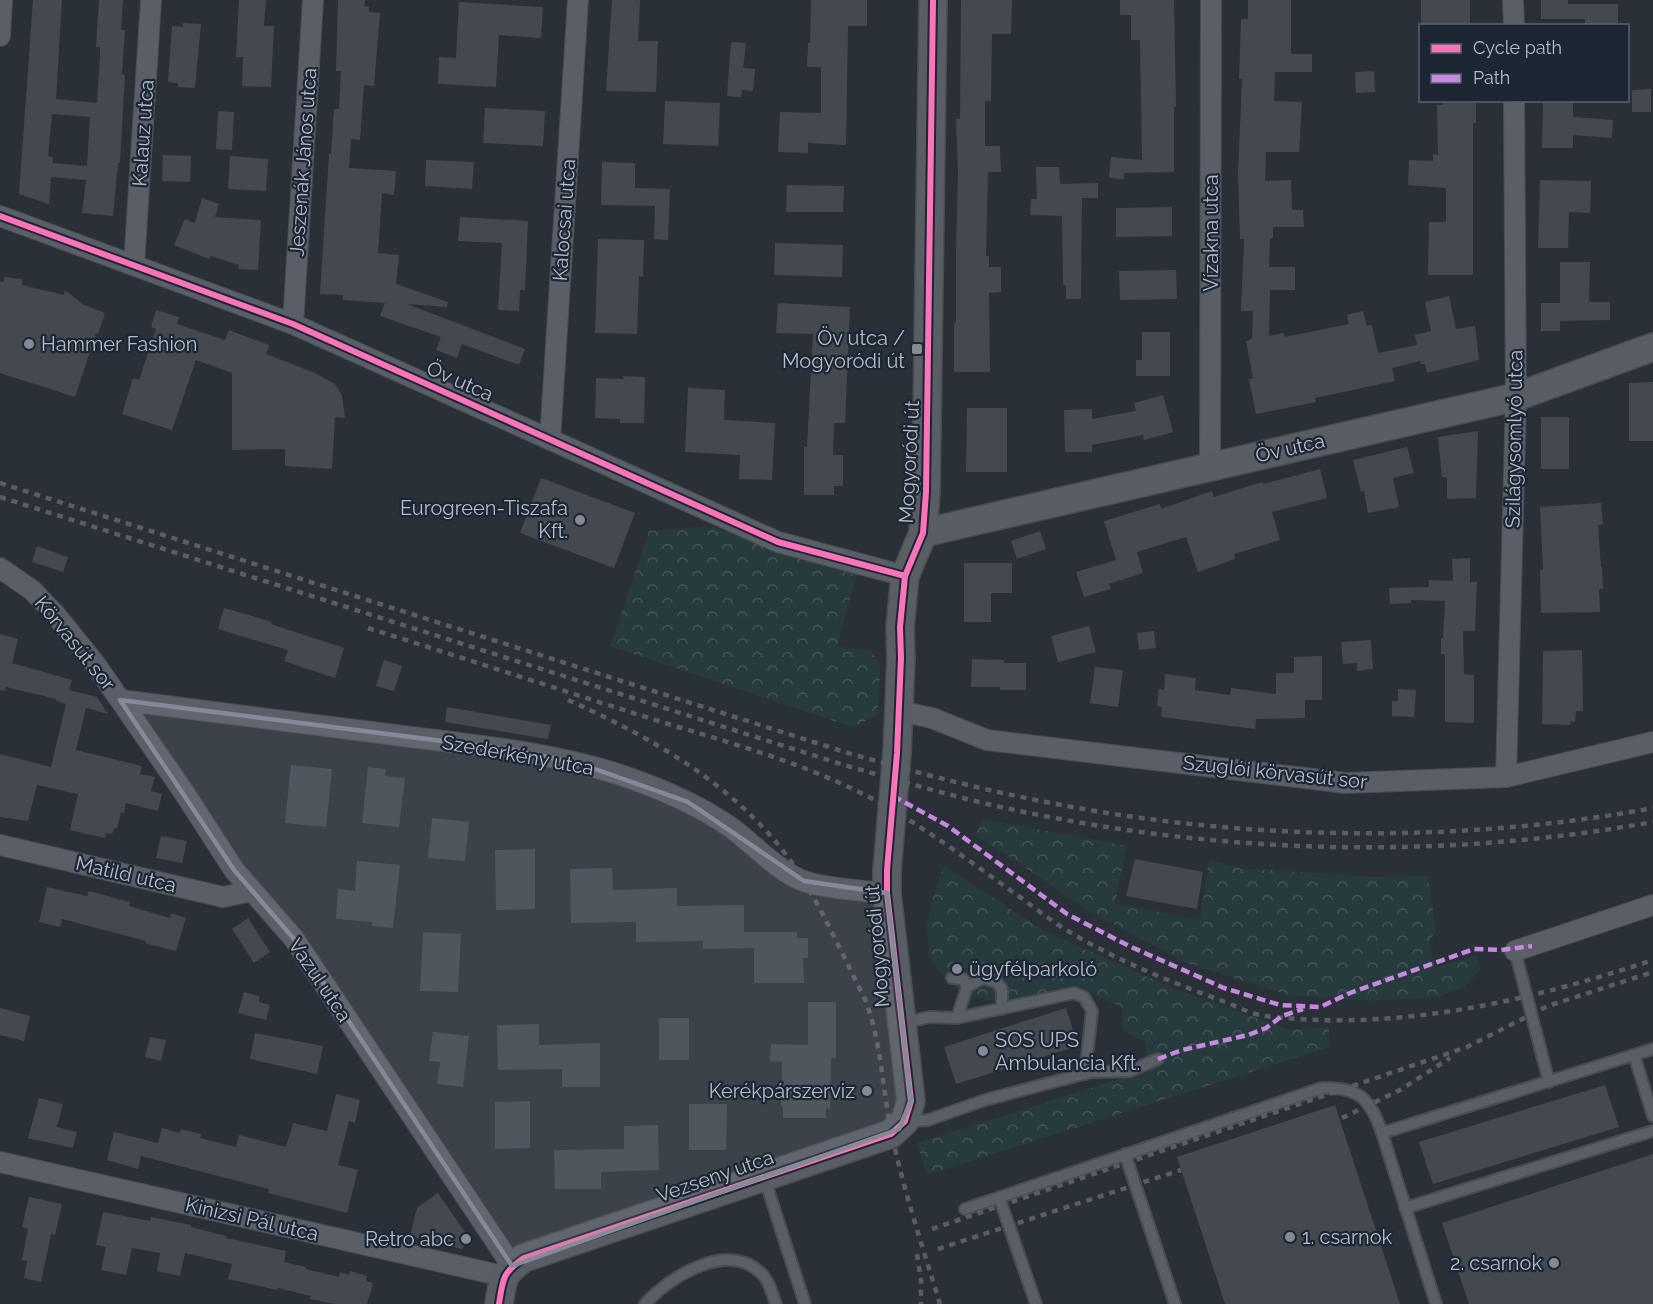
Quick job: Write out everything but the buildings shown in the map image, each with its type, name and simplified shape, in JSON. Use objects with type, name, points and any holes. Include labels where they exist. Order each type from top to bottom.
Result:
[{"type":"street","points":[[0,36],[2,0]]},
{"type":"street","name":"Kalauz utca","points":[[134,265],[151,0]]},
{"type":"street","name":"Jeszenák János utca","points":[[293,324],[313,0]]},
{"type":"street","name":"Kalocsai utca","points":[[550,440],[578,0]]},
{"type":"street","name":"Mogyoródi út","points":[[908,1111],[910,1079],[886,893],[899,711],[900,627],[905,576],[923,532],[928,449],[933,0]]},
{"type":"street","name":"Vízakna utca","points":[[1210,466],[1212,0]]},
{"type":"street","points":[[1513,0],[1514,24]]},
{"type":"street","name":"Szilágysomlyó utca","points":[[1506,777],[1516,397],[1514,102]]},
{"type":"street","name":"Öv utca","points":[[0,216],[293,324],[778,542],[905,576]]},
{"type":"street","name":"Öv utca","points":[[923,532],[1516,397],[1653,347]]},
{"type":"street","name":"Körvasút sor","points":[[0,567],[32,590],[55,614],[96,665],[120,700]]},
{"type":"street","name":"Vazul utca","points":[[120,700],[234,870],[294,939],[507,1271]]},
{"type":"street","name":"Szederkény utca","points":[[120,700],[513,750],[581,764],[669,792],[730,827],[783,869],[804,881],[886,893]]},
{"type":"street","name":"Szuglói körvasút sor","points":[[899,711],[932,718],[987,740],[1346,783],[1506,777],[1653,742]]},
{"type":"street","name":"Matild utca","points":[[0,845],[223,897],[252,891]]},
{"type":"street","points":[[1515,951],[1653,905]]},
{"type":"street","name":"Vezseny utca","points":[[507,1271],[525,1258],[891,1134],[908,1111]]},
{"type":"street","name":"Kinizsi Pál utca","points":[[0,1162],[507,1271]]},
{"type":"street","points":[[499,1304],[507,1271]]},
{"type":"lane","points":[[1515,951],[1549,1082]]},
{"type":"lane","points":[[952,978],[963,979],[967,987]]},
{"type":"lane","points":[[957,1018],[967,987],[983,978],[996,981],[1002,989],[1002,1010]]},
{"type":"lane","points":[[901,1023],[930,1017],[957,1018],[1074,993],[1084,997],[1092,1011],[1085,1074]]},
{"type":"lane","points":[[1382,1133],[1653,1049]]},
{"type":"lane","points":[[1634,1055],[1653,1116]]},
{"type":"lane","points":[[908,1111],[928,1120],[985,1100],[1085,1074],[1130,1071],[1158,1059]]},
{"type":"lane","points":[[965,1209],[1322,1088],[1345,1089],[1365,1098],[1375,1113],[1436,1304]]},
{"type":"lane","points":[[1405,1208],[1653,1131]]},
{"type":"lane","points":[[1125,1155],[1175,1304]]},
{"type":"lane","points":[[764,1177],[805,1304]]},
{"type":"lane","points":[[999,1197],[1036,1304]]},
{"type":"lane","points":[[645,1304],[662,1287],[680,1275],[723,1260],[748,1263],[764,1276],[776,1304]]},
{"type":"highlighted area","points":[[120,700],[513,750],[581,764],[688,802],[804,881],[887,893],[911,1101],[899,1129],[512,1266],[294,939],[234,870]]},
{"type":"green space","points":[[709,526],[857,573],[837,646],[871,651],[880,665],[878,715],[852,727],[610,646],[649,531]]},
{"type":"green space","points":[[982,819],[1127,846],[1115,904],[1200,919],[1209,860],[1239,868],[1374,877],[1428,876],[1436,933],[1429,940],[1435,968],[1477,955],[1481,969],[1464,987],[1439,997],[1371,1001],[1288,995],[1184,962],[1087,910],[995,847],[975,836]]},
{"type":"green space","points":[[944,865],[1044,931],[1175,989],[1290,1030],[1329,1027],[1329,1047],[927,1175],[917,1143],[1139,1073],[1148,1067],[1145,1042],[1122,1030],[1122,1007],[1079,988],[1016,1004],[972,997],[957,989],[938,970],[929,954],[927,925],[931,904]]},
{"type":"railway","points":[[0,483],[848,753],[949,780],[1051,803],[1125,816],[1200,825],[1276,831],[1352,833],[1504,828],[1579,820],[1653,808]]},
{"type":"railway","points":[[0,497],[844,765],[979,802],[1062,819],[1146,833],[1231,842],[1400,847],[1485,843],[1569,835],[1653,822]]},
{"type":"railway","points":[[368,628],[755,751],[831,779],[876,801],[918,826],[1055,923],[1086,942],[1123,961],[1259,1015],[1314,1020],[1364,1020],[1413,1016],[1511,1000],[1653,960]]},
{"type":"railway","points":[[568,700],[668,752],[730,796],[782,850],[804,881],[836,940],[871,1016],[897,1156],[940,1304]]},
{"type":"railway","points":[[932,1229],[1467,1047],[1548,1006],[1653,972]]},
{"type":"railway","points":[[1342,1118],[1400,1090],[1450,1058]]},
{"type":"railway","points":[[938,1249],[1181,1170]]},
{"type":"railway","points":[[917,1254],[921,1280],[921,1304]]},
{"type":"marked path","points":[[893,796],[948,826],[1067,914],[1129,946],[1224,988],[1280,1005],[1320,1007],[1350,993],[1474,949],[1501,950],[1532,946]]},
{"type":"marked path","points":[[1158,1059],[1182,1050],[1248,1035],[1266,1028],[1282,1016],[1303,1009]]},
{"type":"cycle path","points":[[499,1304],[507,1273],[524,1258],[891,1134],[905,1121],[911,1101],[887,893],[887,870],[897,753],[900,627],[905,576],[923,533],[926,492],[933,0]]},
{"type":"cycle path","points":[[0,216],[293,324],[778,542],[905,576]]},
{"type":"place","name":"Hammer Fashion","points":[[29,344]]},
{"type":"place","name":"Öv utca / Mogyoródi út","points":[[917,349]]},
{"type":"place","name":"Eurogreen-Tiszafa Kft.","points":[[580,520]]},
{"type":"place","name":"ügyfélparkoló","points":[[957,969]]},
{"type":"place","name":"SOS UPS Ambulancia Kft.","points":[[983,1051]]},
{"type":"place","name":"Kerékpárszerviz","points":[[867,1091]]},
{"type":"place","name":"1. csarnok","points":[[1290,1237]]},
{"type":"place","name":"Retro abc","points":[[466,1239]]},
{"type":"place","name":"2. csarnok","points":[[1554,1263]]}]
